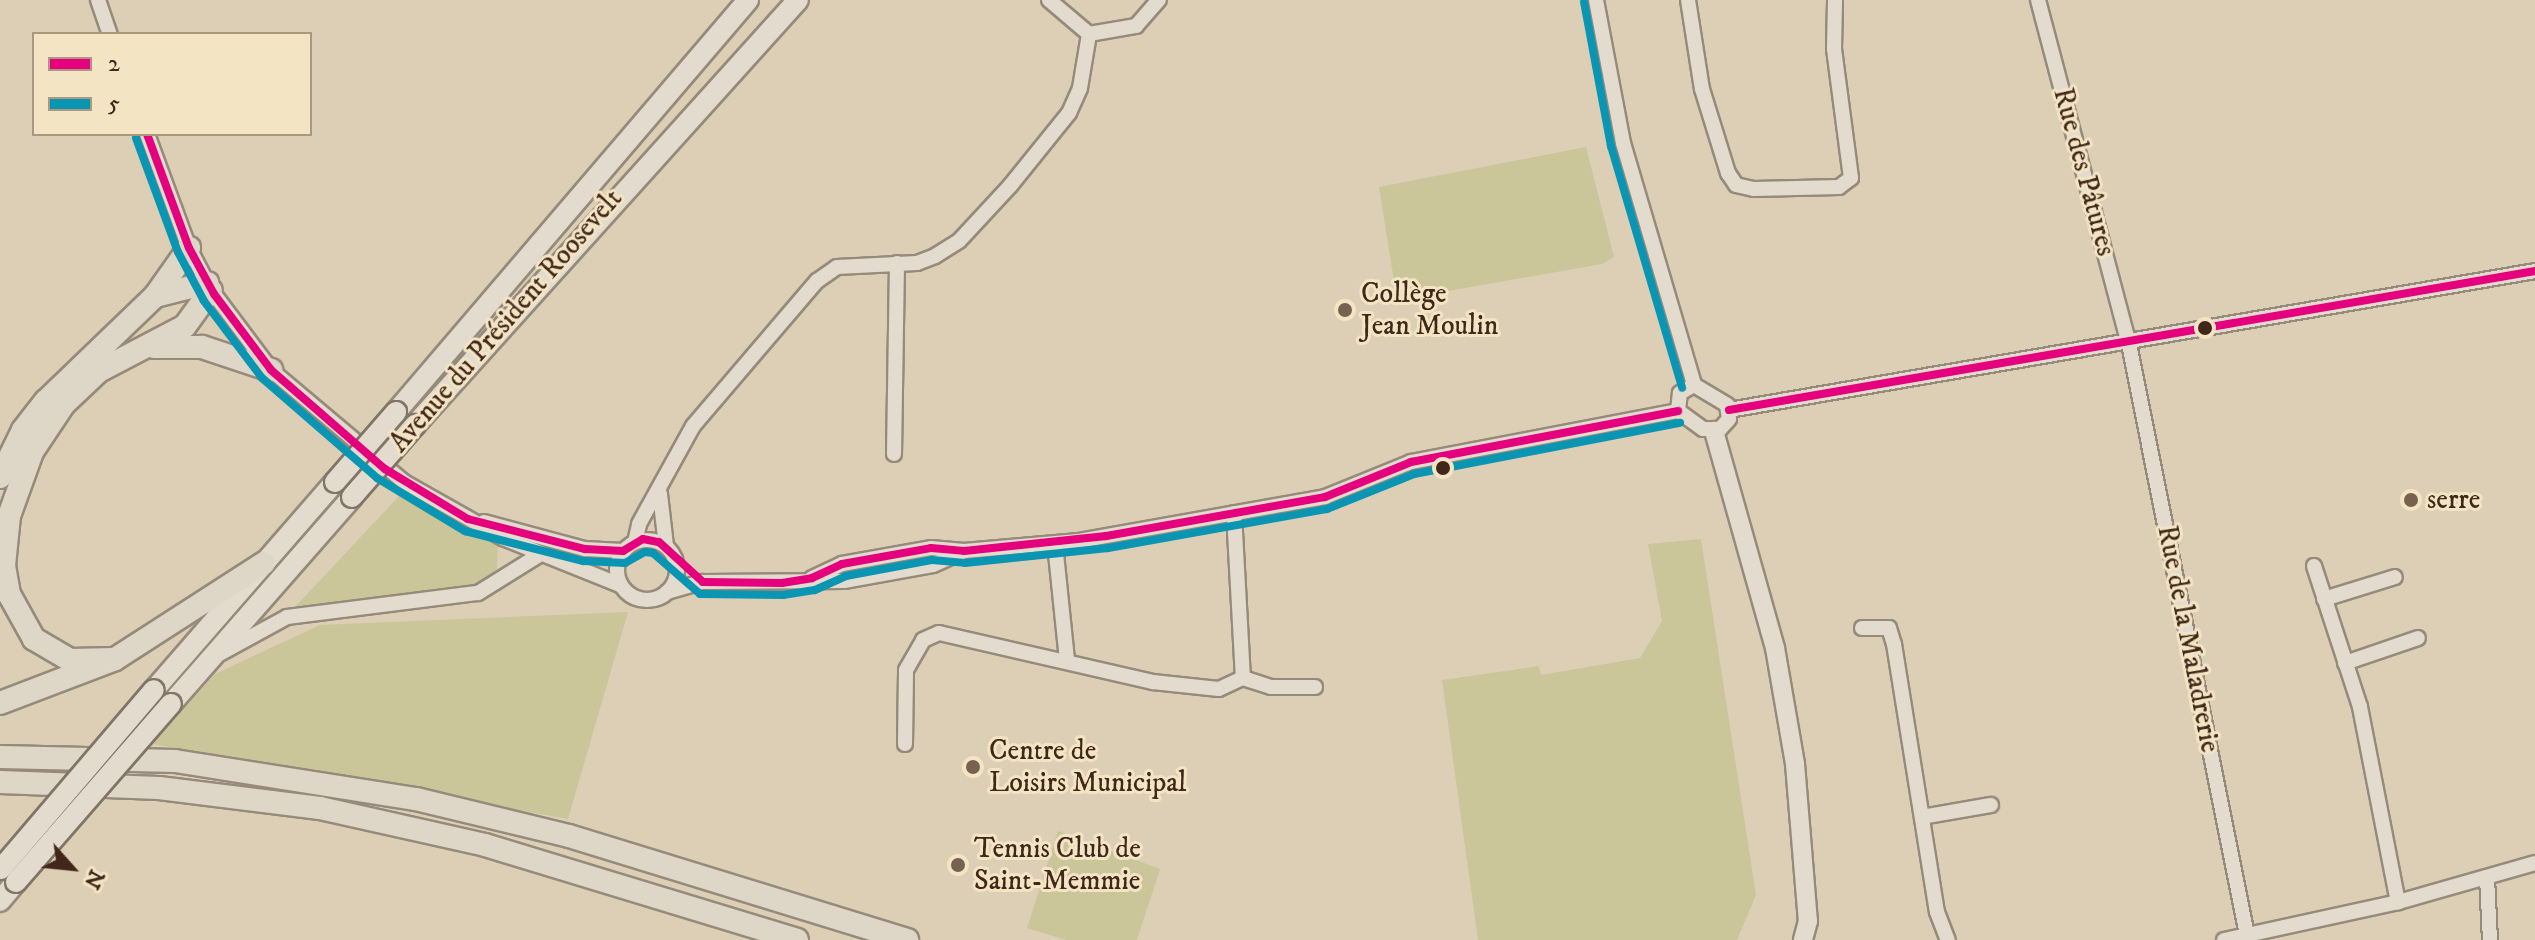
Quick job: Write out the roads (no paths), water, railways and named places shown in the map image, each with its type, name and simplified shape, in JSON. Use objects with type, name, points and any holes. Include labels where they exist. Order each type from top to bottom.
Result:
[{"type":"main road","name":"Avenue du Président Roosevelt","points":[[0,901],[6,874],[154,690],[748,0]]},
{"type":"main road","name":"Avenue du Président Roosevelt","points":[[6,874],[171,704],[415,425],[798,0]]},
{"type":"main road","points":[[0,477],[46,401],[155,296],[189,248]]},
{"type":"main road","points":[[155,296],[209,286]]},
{"type":"main road","points":[[115,659],[70,660],[34,639],[9,594],[4,566],[9,516],[32,452],[64,404],[99,371],[185,326],[209,286]]},
{"type":"main road","points":[[137,351],[162,345],[202,347],[271,370]]},
{"type":"main road","points":[[0,703],[115,659],[264,563]]},
{"type":"main road","points":[[0,757],[175,761],[416,799],[569,836],[907,940]]},
{"type":"main road","points":[[0,782],[159,788],[320,808],[485,845],[797,940]]},
{"type":"street","points":[[98,0],[109,32]]},
{"type":"street","points":[[1049,0],[1089,34]]},
{"type":"street","points":[[1089,34],[1136,26],[1159,0]]},
{"type":"street","points":[[1596,0],[1602,56],[1623,143],[1694,385],[1721,398],[1729,410],[1725,425],[1714,431]]},
{"type":"street","points":[[1688,0],[1702,89],[1728,173],[1736,185],[1754,189],[1839,187],[1851,178],[1834,49],[1835,0]]},
{"type":"street","name":"Rue des Pâtures","points":[[2038,0],[2129,344]]},
{"type":"street","points":[[620,585],[616,567],[639,524],[660,494],[693,426],[817,281],[837,267],[917,263],[959,241],[1010,186],[1069,113],[1080,88],[1089,34]]},
{"type":"street","points":[[148,136],[189,248],[209,286],[271,370],[385,469],[468,519],[539,555],[620,585],[646,600],[703,582],[754,584],[812,578],[859,578],[933,565],[964,551],[1055,544],[1325,497],[1411,462],[1678,411],[1714,431],[1775,648],[1795,764],[1808,921],[1803,940]]},
{"type":"street","points":[[894,454],[897,263]]},
{"type":"street","points":[[1729,410],[2129,344],[2535,271]]},
{"type":"street","name":"Rue de la Maladrerie","points":[[2129,344],[2247,935]]},
{"type":"street","points":[[1678,411],[1680,393],[1694,385]]},
{"type":"street","points":[[660,494],[677,574],[667,592]]},
{"type":"street","points":[[1234,513],[1243,678]]},
{"type":"street","points":[[468,519],[585,549],[629,546],[652,540],[671,552],[703,582]]},
{"type":"street","points":[[1055,544],[1067,661]]},
{"type":"street","points":[[210,659],[287,617],[478,593],[539,555]]},
{"type":"street","points":[[2314,566],[2360,707],[2398,902]]},
{"type":"street","points":[[2324,599],[2395,577]]},
{"type":"street","points":[[1862,628],[1889,628],[1937,912],[1948,940]]},
{"type":"street","points":[[905,744],[902,689],[906,670],[923,640],[939,633],[1153,682],[1219,689],[1243,678],[1271,687],[1315,687]]},
{"type":"street","points":[[2345,663],[2418,638]]},
{"type":"street","points":[[1922,817],[1991,805]]},
{"type":"street","points":[[2224,940],[2398,902],[2535,863]]},
{"type":"street","points":[[2487,877],[2490,940]]},
{"type":"street","points":[[1808,921],[1820,940]]},
{"type":"place","name":"Collège Jean Moulin","points":[[1345,310]]},
{"type":"place","name":"serre","points":[[2411,500]]},
{"type":"place","name":"Centre de Loisirs Municipal","points":[[973,767]]},
{"type":"place","name":"Tennis Club de Saint-Memmie","points":[[958,865]]}]
